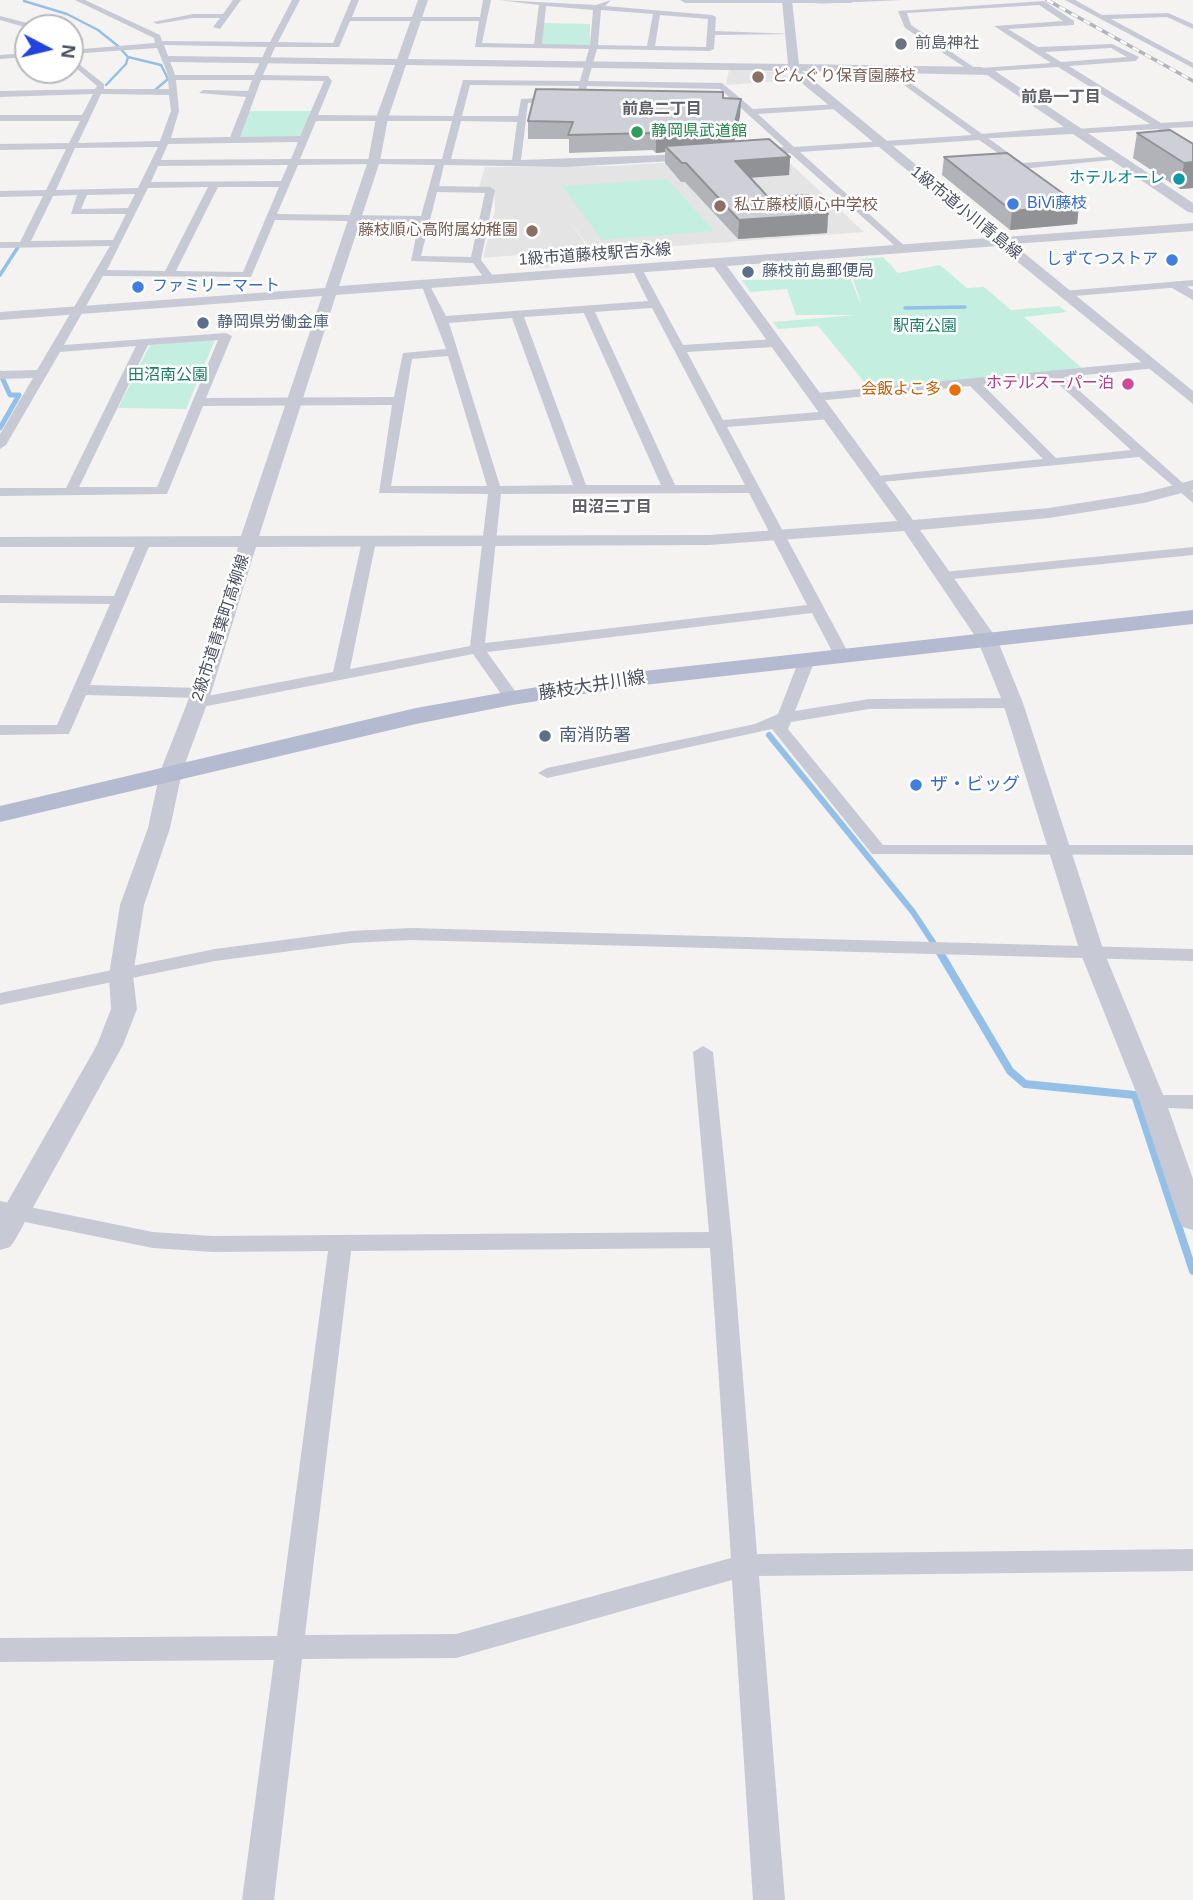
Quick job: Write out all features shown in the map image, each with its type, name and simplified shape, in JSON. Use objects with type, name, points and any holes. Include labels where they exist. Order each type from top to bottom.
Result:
[{"type":"main road","points":[[685,0],[851,0]]},
{"type":"main road","name":"藤枝大井川線","points":[[0,814],[416,716],[512,698],[635,679],[1193,617]]},
{"type":"street","points":[[0,444],[117,243],[164,142],[175,111],[172,76],[157,37],[79,0]]},
{"type":"street","points":[[204,43],[237,0]]},
{"type":"street","points":[[234,140],[249,93],[296,0]]},
{"type":"street","points":[[84,51],[160,44],[336,45],[355,0]]},
{"type":"street","name":"2級市道青葉町高柳線","points":[[0,1240],[8,1210],[110,1045],[124,1009],[121,975],[132,905],[152,848],[171,772],[199,698],[374,161],[382,118],[422,0]]},
{"type":"street","points":[[487,0],[478,46],[710,49],[712,17],[503,0]]},
{"type":"street","points":[[597,8],[610,0]]},
{"type":"street","points":[[816,2],[898,0]]},
{"type":"street","points":[[954,0],[1193,147]]},
{"type":"street","points":[[1069,0],[1193,66]]},
{"type":"street","points":[[787,1],[794,67]]},
{"type":"street","points":[[886,1],[902,11],[1041,4],[1071,23],[1000,27]]},
{"type":"street","points":[[538,47],[543,3]]},
{"type":"street","points":[[579,100],[594,47],[597,8]]},
{"type":"street","points":[[902,11],[905,23],[976,70],[991,73],[1193,209]]},
{"type":"street","points":[[651,48],[657,13]]},
{"type":"street","points":[[1103,18],[1193,13]]},
{"type":"street","points":[[1168,15],[1193,27]]},
{"type":"street","points":[[157,22],[193,16],[224,16]]},
{"type":"street","points":[[348,19],[485,19]]},
{"type":"street","points":[[905,23],[918,22]]},
{"type":"street","points":[[710,33],[790,34]]},
{"type":"street","points":[[167,59],[976,70],[1136,59],[1112,46],[1036,50]]},
{"type":"street","name":"1級市道小川青島線","points":[[794,67],[836,106],[1193,399]]},
{"type":"street","points":[[888,69],[1021,166],[1133,152]]},
{"type":"street","points":[[24,245],[101,86],[84,71]]},
{"type":"street","points":[[100,273],[247,275],[315,118],[328,81],[325,78],[172,76]]},
{"type":"street","points":[[476,260],[415,259],[466,82],[722,86],[903,250]]},
{"type":"street","points":[[0,94],[99,90],[175,92]]},
{"type":"street","points":[[202,93],[249,93]]},
{"type":"street","points":[[516,163],[524,102],[593,100]]},
{"type":"street","points":[[730,103],[742,103]]},
{"type":"street","points":[[753,112],[836,106]]},
{"type":"street","points":[[0,118],[85,118]]},
{"type":"street","points":[[315,118],[521,119]]},
{"type":"street","points":[[751,153],[1193,124]]},
{"type":"street","points":[[0,147],[306,139]]},
{"type":"street","points":[[1169,149],[1193,147]]},
{"type":"street","points":[[154,163],[591,163],[698,156]]},
{"type":"street","points":[[0,194],[215,184],[286,184]]},
{"type":"street","points":[[169,274],[215,184]]},
{"type":"street","points":[[434,189],[490,190],[476,260],[491,280]]},
{"type":"street","points":[[83,192],[75,212],[132,211]]},
{"type":"street","points":[[271,217],[426,219]]},
{"type":"street","name":"1級市道藤枝駅吉永線","points":[[0,316],[1193,227]]},
{"type":"street","points":[[0,245],[117,243]]},
{"type":"street","points":[[718,263],[831,415],[988,639],[1013,703],[1092,952],[1153,1102],[1193,1220]]},
{"type":"street","points":[[637,269],[842,656]]},
{"type":"street","points":[[1063,294],[1193,283]]},
{"type":"street","points":[[1177,285],[1193,296]]},
{"type":"street","points":[[425,286],[442,320],[453,352],[495,490],[478,649],[512,698]]},
{"type":"street","points":[[442,320],[656,304]]},
{"type":"street","points":[[588,309],[670,490]]},
{"type":"street","points":[[517,315],[581,490]]},
{"type":"street","points":[[0,492],[162,491],[226,336],[57,349]]},
{"type":"street","points":[[71,491],[144,342]]},
{"type":"street","points":[[680,349],[775,343]]},
{"type":"street","points":[[453,352],[407,356],[384,490],[754,489]]},
{"type":"street","points":[[817,397],[1153,365]]},
{"type":"street","points":[[3,375],[42,373]]},
{"type":"street","points":[[1055,376],[1140,453],[1189,491]]},
{"type":"street","points":[[974,383],[1054,463]]},
{"type":"street","points":[[201,402],[398,401]]},
{"type":"street","points":[[719,424],[831,415]]},
{"type":"street","points":[[877,480],[1140,453]]},
{"type":"street","points":[[0,542],[489,541],[779,537],[1070,511],[1189,491]]},
{"type":"street","points":[[341,673],[369,541]]},
{"type":"street","points":[[0,730],[63,730],[144,542]]},
{"type":"street","points":[[943,576],[1193,551]]},
{"type":"street","points":[[2,603],[117,600]]},
{"type":"street","points":[[79,690],[199,698],[478,649],[817,608]]},
{"type":"street","points":[[807,660],[780,729],[878,850],[1193,850]]},
{"type":"street","points":[[547,773],[760,728],[783,719],[869,705],[1013,703]]},
{"type":"street","points":[[0,999],[215,955],[351,937],[410,934],[1193,955]]},
{"type":"street","points":[[703,1052],[722,1240],[769,1900]]},
{"type":"street","points":[[1153,1102],[1193,1101]]},
{"type":"street","points":[[8,1210],[153,1240],[213,1244],[722,1240]]},
{"type":"street","points":[[258,1900],[341,1243]]},
{"type":"street","points":[[0,1650],[456,1646],[746,1565],[1193,1560]]},
{"type":"shaded area","name":"どんぐり保育園藤枝","points":[[729,70],[781,72],[793,80],[726,85]]},
{"type":"shaded area","points":[[781,155],[864,232],[593,252],[570,222],[591,252],[545,256],[552,267],[540,268],[532,254],[483,258],[495,210],[494,189],[479,187],[485,167],[613,166]]},
{"type":"green space","points":[[543,23],[590,24],[590,46],[542,46]]},
{"type":"green space","points":[[248,111],[312,111],[299,137],[237,138]]},
{"type":"green space","points":[[667,179],[714,231],[602,240],[562,186]]},
{"type":"green space","name":"駅南公園","points":[[883,257],[898,273],[940,265],[967,288],[984,287],[1011,310],[1059,306],[1067,312],[1024,317],[1084,370],[870,389],[818,326],[778,329],[773,322],[856,315],[796,315],[787,289],[750,292],[742,280],[850,278],[863,309],[852,276],[876,274],[860,259]]},
{"type":"green space","name":"田沼南公園","points":[[209,338],[215,340],[186,409],[118,408],[151,343]]},
{"type":"building","points":[[536,89],[723,92],[723,98],[741,99],[733,130],[656,135],[568,135],[573,122],[528,121]]},
{"type":"building","points":[[1170,130],[1193,144],[1193,162],[1184,163],[1137,133]]},
{"type":"building","points":[[769,139],[790,157],[735,161],[768,197],[808,195],[828,214],[739,220],[686,163],[682,163],[665,146]]},
{"type":"building","points":[[1007,153],[1079,205],[1012,211],[944,157]]},
{"type":"waterway","points":[[24,1],[67,14],[98,30],[128,57]]},
{"type":"waterway","points":[[106,85],[126,64],[128,57]]},
{"type":"waterway","points":[[128,57],[161,65],[168,79],[155,90]]},
{"type":"waterway","points":[[0,275],[18,247]]},
{"type":"waterway","points":[[905,308],[965,307]]},
{"type":"waterway","points":[[0,373],[10,395],[19,395],[0,428]]},
{"type":"waterway","points":[[769,735],[913,912],[940,953]]},
{"type":"waterway","points":[[939,951],[1010,1071],[1025,1084],[1135,1095],[1193,1271]]},
{"type":"railway","points":[[1047,0],[1193,81]]},
{"type":"place","name":"前島神社","points":[[901,44]]},
{"type":"place","name":"どんぐり保育園藤枝","points":[[758,77]]},
{"type":"place","name":"静岡県武道館","points":[[637,132]]},
{"type":"place","name":"ホテルオーレ","points":[[1179,179]]},
{"type":"place","name":"BiVi藤枝","points":[[1013,204]]},
{"type":"place","name":"私立藤枝順心中学校","points":[[720,206]]},
{"type":"place","name":"藤枝順心高附属幼稚園","points":[[532,231]]},
{"type":"place","name":"しずてつストア","points":[[1172,260]]},
{"type":"place","name":"藤枝前島郵便局","points":[[748,272]]},
{"type":"place","name":"ファミリーマート","points":[[138,287]]},
{"type":"place","name":"静岡県労働金庫","points":[[203,323]]},
{"type":"place","name":"ホテルスーパー泊","points":[[1128,384]]},
{"type":"place","name":"会飯よこ多","points":[[955,390]]},
{"type":"place","name":"南消防署","points":[[545,736]]},
{"type":"place","name":"ザ・ビッグ","points":[[916,785]]},
{"type":"district","name":"前島一丁目","points":[[1061,98]]},
{"type":"district","name":"前島二丁目","points":[[662,110]]},
{"type":"district","name":"田沼三丁目","points":[[612,508]]}]
